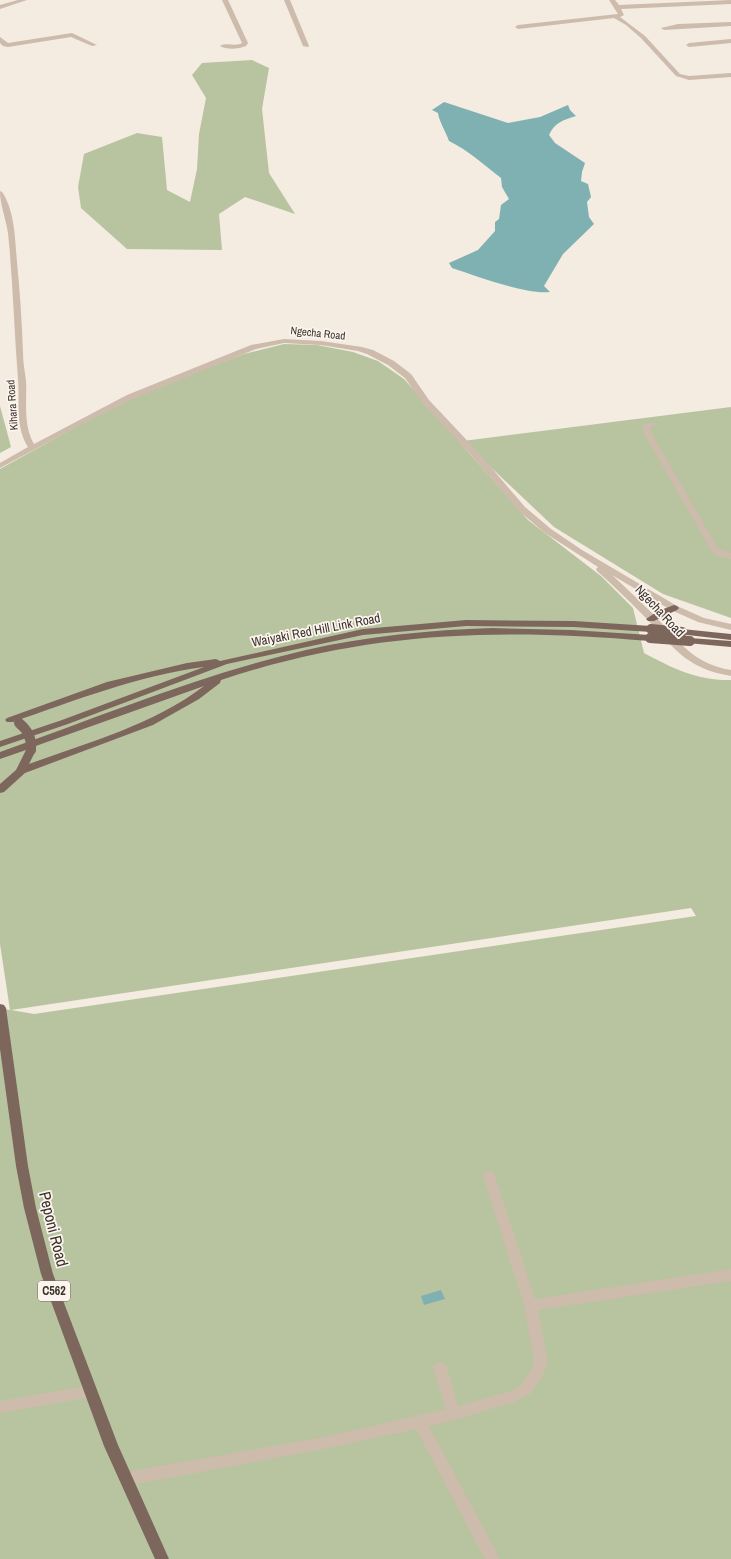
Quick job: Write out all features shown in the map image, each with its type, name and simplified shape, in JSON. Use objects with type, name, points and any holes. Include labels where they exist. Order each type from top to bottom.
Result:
[{"type":"main road","points":[[651,619],[661,612],[674,608]]},
{"type":"main road","name":"Waiyaki Red Hill Link Road","points":[[0,744],[65,722],[225,662],[363,632],[444,624],[500,622],[574,624],[651,633]]},
{"type":"main road","name":"Waiyaki Red Hill Link Road","points":[[0,756],[225,675],[300,654],[406,636],[439,633],[530,630],[651,633]]},
{"type":"main road","points":[[651,633],[682,632],[731,637]]},
{"type":"main road","points":[[651,633],[690,641],[731,644]]},
{"type":"main road","points":[[14,722],[110,684],[187,666],[225,662]]},
{"type":"main road","points":[[22,770],[150,723],[196,697],[225,675]]},
{"type":"main road","points":[[0,716],[24,728],[30,737],[31,750],[22,770],[11,782],[0,790]]},
{"type":"main road","name":"Peponi Road","points":[[0,1008],[22,1166],[30,1208],[47,1274],[111,1446],[162,1559]]},
{"type":"street","points":[[0,7],[24,0]]},
{"type":"street","points":[[223,46],[239,47],[245,43],[225,0]]},
{"type":"street","points":[[287,0],[306,46]]},
{"type":"street","points":[[518,27],[561,23],[622,14],[612,0]]},
{"type":"street","points":[[618,7],[731,2]]},
{"type":"street","points":[[615,16],[628,24],[639,34],[678,75],[686,78],[731,75]]},
{"type":"street","points":[[664,28],[731,24]]},
{"type":"street","points":[[0,39],[7,45],[72,35],[94,44]]},
{"type":"street","points":[[689,45],[731,41]]},
{"type":"street","name":"Kihara Road","points":[[0,193],[4,199],[11,230],[19,326],[19,355],[22,380],[23,419],[26,438],[32,448]]},
{"type":"street","name":"Ngecha Road","points":[[0,466],[130,397],[254,347],[276,342],[299,342],[359,349],[381,357],[408,376],[426,402],[474,453],[522,508],[548,532],[674,608],[701,620],[731,627]]},
{"type":"street","points":[[653,424],[646,427],[647,432],[715,550],[719,553],[731,556]]},
{"type":"street","name":"Ngecha Road","points":[[579,552],[617,584],[685,656],[705,667],[731,673]]},
{"type":"street","points":[[126,1479],[319,1444],[420,1422],[454,1414],[514,1396],[525,1390],[536,1375],[541,1362],[531,1305],[489,1176]]},
{"type":"street","points":[[531,1305],[731,1275]]},
{"type":"street","points":[[440,1368],[454,1414]]},
{"type":"street","points":[[0,1407],[90,1391]]},
{"type":"street","points":[[420,1422],[493,1559]]},
{"type":"green space","points":[[252,60],[269,68],[262,109],[269,173],[295,214],[245,197],[219,214],[222,250],[127,249],[81,208],[78,187],[84,154],[137,133],[162,137],[167,190],[190,202],[197,169],[199,134],[206,98],[192,75],[202,63]]},
{"type":"green space","points":[[284,344],[317,345],[353,352],[378,361],[404,379],[528,520],[601,576],[633,608],[644,653],[665,664],[696,676],[719,680],[731,680],[731,1559],[0,1559],[0,1008],[10,1010],[0,944],[0,469],[130,397],[244,354]],"holes":[[[691,908],[696,916],[34,1014],[11,1010]]]},
{"type":"green space","points":[[0,406],[11,447],[0,453]]},
{"type":"green space","points":[[731,407],[731,618],[663,594],[554,527],[463,441]]},
{"type":"water","points":[[444,102],[508,123],[540,117],[568,105],[570,110],[576,116],[560,122],[549,135],[555,143],[585,163],[581,181],[588,184],[591,197],[587,202],[589,217],[594,224],[563,254],[544,286],[550,292],[528,291],[501,284],[452,268],[449,263],[478,250],[495,231],[495,222],[499,219],[501,205],[509,199],[502,187],[501,178],[469,153],[449,141],[438,113],[432,110]]},
{"type":"water","points":[[441,1290],[445,1299],[424,1305],[421,1296]]}]
